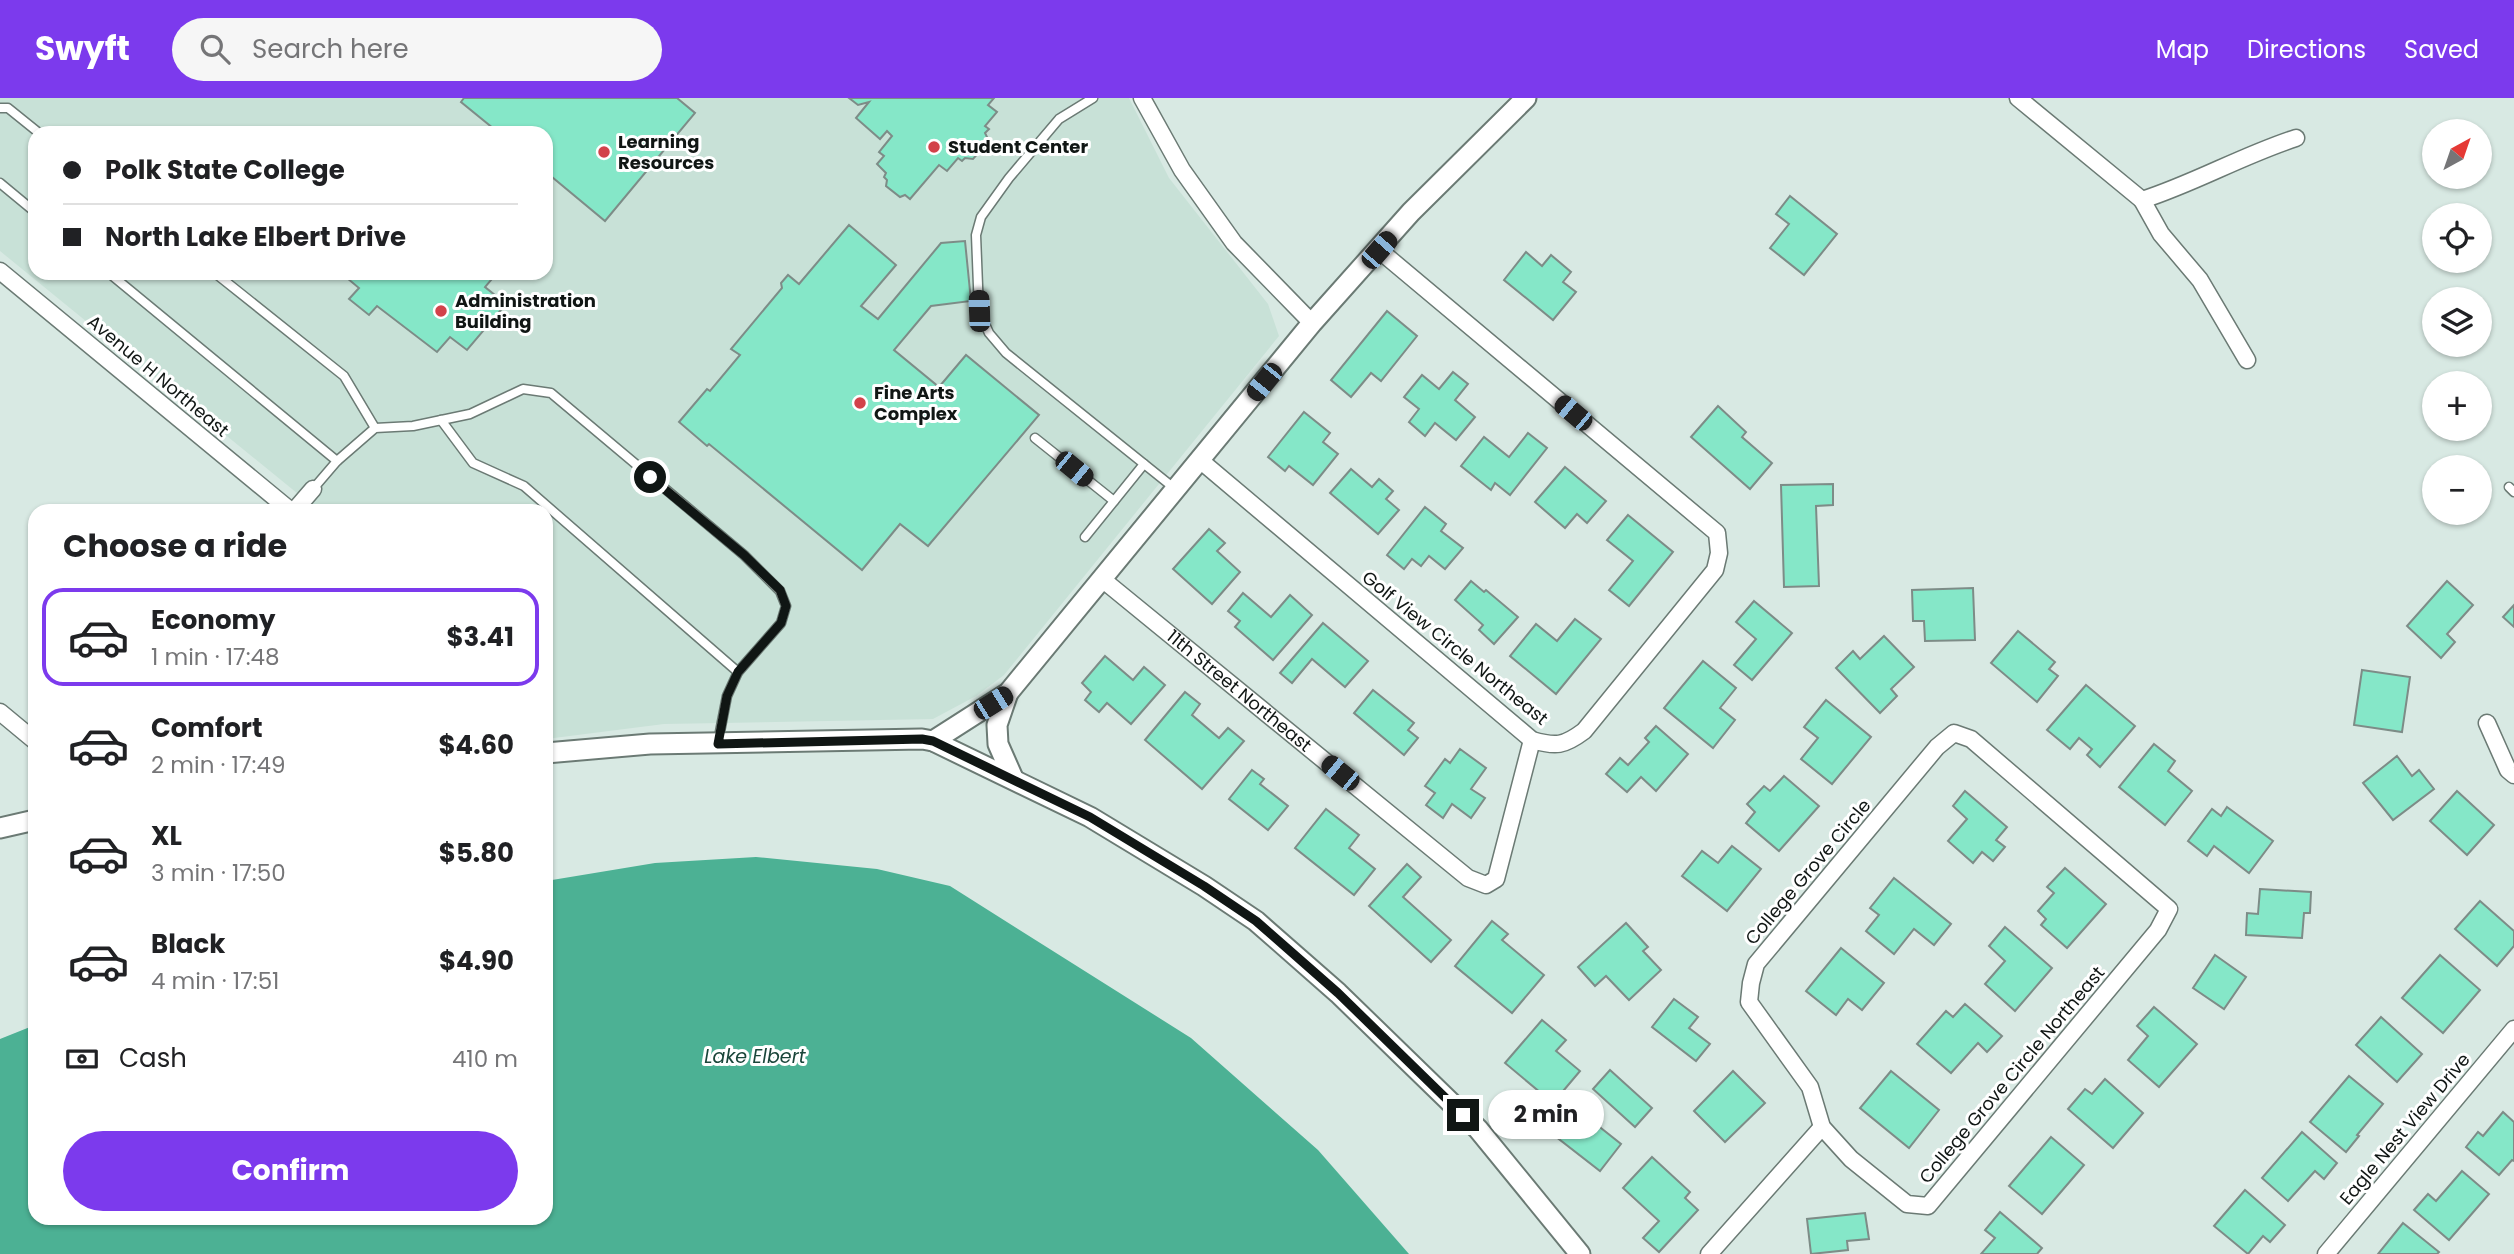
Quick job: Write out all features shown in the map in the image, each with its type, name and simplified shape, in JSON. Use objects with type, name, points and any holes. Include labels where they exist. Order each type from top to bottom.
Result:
[{"type":"street","points":[[1142,98],[1182,170],[1234,243],[1312,323]]},
{"type":"street","points":[[1013,778],[998,744],[997,725],[1009,694],[1312,323],[1411,212],[1526,98]]},
{"type":"street","points":[[2018,98],[2142,200],[2161,234],[2200,279],[2247,360]]},
{"type":"street","points":[[2142,200],[2183,187],[2259,150],[2296,138]]},
{"type":"street","name":"Golf View Circle Northeast","points":[[1201,461],[1532,740],[1552,746],[1570,742],[1584,731],[1714,570],[1719,553],[1717,533],[1379,250]]},
{"type":"street","name":"Avenue H Northeast","points":[[0,271],[283,504]]},
{"type":"street","points":[[299,504],[313,489]]},
{"type":"street","name":"11th Street Northeast","points":[[1102,579],[1468,878],[1486,885],[1496,879],[1532,740]]},
{"type":"street","points":[[933,741],[1009,694]]},
{"type":"street","points":[[0,712],[28,735]]},
{"type":"street","points":[[2487,723],[2508,770],[2514,775]]},
{"type":"street","name":"College Grove Circle","points":[[1822,1127],[1810,1087],[1749,1002],[1756,964],[1937,747],[1954,733],[1971,739],[2024,785]]},
{"type":"street","points":[[553,752],[650,744],[922,739],[933,741],[1059,800],[1204,886],[1256,921],[1338,993],[1478,1129],[1580,1254]]},
{"type":"street","name":"College Grove Circle Northeast","points":[[1822,1127],[1851,1159],[1907,1204],[1928,1206],[2158,930],[2169,909],[2024,785]]},
{"type":"street","points":[[0,828],[28,822]]},
{"type":"street","name":"Eagle Nest View Drive","points":[[2326,1254],[2514,1029]]},
{"type":"street","points":[[1709,1254],[1822,1127]]},
{"type":"lane","points":[[1093,98],[1059,120],[1009,178],[981,217],[976,235],[979,311],[989,333],[1006,353],[1176,490]]},
{"type":"lane","points":[[0,108],[8,108],[30,126]]},
{"type":"lane","points":[[0,183],[28,206]]},
{"type":"lane","points":[[117,280],[337,461]]},
{"type":"lane","points":[[224,280],[344,376],[375,428]]},
{"type":"lane","points":[[313,489],[337,461],[375,428],[413,426],[470,414],[523,388],[551,393],[734,546],[780,590],[786,606],[781,623],[738,672],[727,696],[718,744]]},
{"type":"lane","points":[[441,420],[473,463],[524,486],[545,504]]},
{"type":"lane","points":[[1035,438],[1114,500]]},
{"type":"lane","points":[[1085,537],[1144,464]]},
{"type":"lane","points":[[553,511],[738,672]]},
{"type":"shaded area","points":[[0,98],[1129,98],[1169,178],[1268,304],[1279,336],[1004,675],[976,696],[933,719],[664,724],[553,738],[553,504],[310,504],[36,280],[553,280],[553,126],[28,126],[28,274],[0,251]]},
{"type":"water","name":"Lake Elbert","points":[[756,857],[877,869],[950,886],[1191,1038],[1318,1150],[1409,1254],[0,1254],[0,1039],[28,1028],[28,1225],[553,1225],[553,880],[655,863]]},
{"type":"building","name":"Learning Resources","points":[[464,98],[677,98],[695,113],[605,221],[553,178],[553,126],[490,126],[461,102]]},
{"type":"building","name":"Student Center","points":[[849,98],[994,98],[988,105],[997,112],[985,126],[989,129],[985,133],[989,141],[973,159],[965,158],[962,161],[958,158],[947,171],[939,165],[910,199],[905,195],[900,197],[886,186],[886,173],[877,164],[884,156],[879,152],[892,136],[887,131],[880,139],[856,118],[869,102],[858,105]]},
{"type":"building","points":[[1790,196],[1837,234],[1804,275],[1770,248],[1789,224],[1776,214]]},
{"type":"building","name":"Fine Arts Complex","points":[[849,225],[896,265],[861,306],[878,319],[941,243],[965,241],[971,301],[931,306],[894,350],[939,387],[966,355],[1039,415],[928,546],[900,524],[862,570],[679,422],[740,355],[731,349],[782,288],[781,283],[788,275],[799,284]]},
{"type":"building","points":[[1526,252],[1542,266],[1551,255],[1571,272],[1563,282],[1576,292],[1553,320],[1504,280]]},
{"type":"building","name":"Administration Building","points":[[349,280],[491,280],[485,287],[506,304],[467,350],[450,337],[437,352],[377,306],[369,315],[349,299],[359,288]]},
{"type":"building","points":[[1387,311],[1417,336],[1381,381],[1371,373],[1351,397],[1331,380]]},
{"type":"building","points":[[1453,372],[1468,384],[1455,400],[1475,417],[1456,440],[1435,423],[1425,436],[1409,422],[1419,409],[1404,397],[1422,375],[1439,389]]},
{"type":"building","points":[[1718,406],[1746,432],[1742,437],[1772,463],[1750,489],[1691,437]]},
{"type":"building","points":[[1304,412],[1330,433],[1323,442],[1338,454],[1313,485],[1289,466],[1285,471],[1268,457]]},
{"type":"building","points":[[1528,433],[1547,448],[1510,495],[1495,483],[1491,490],[1461,466],[1484,437],[1509,457]]},
{"type":"building","points":[[1565,467],[1606,501],[1587,523],[1577,514],[1565,528],[1535,502]]},
{"type":"building","points":[[1351,469],[1372,487],[1379,479],[1393,491],[1386,499],[1399,510],[1378,534],[1330,493]]},
{"type":"building","points":[[1833,484],[1833,505],[1816,506],[1819,586],[1784,587],[1781,485]]},
{"type":"building","points":[[1425,507],[1446,524],[1441,531],[1463,548],[1445,569],[1429,556],[1421,566],[1412,559],[1404,569],[1387,555]]},
{"type":"building","points":[[1628,515],[1673,552],[1629,606],[1609,590],[1633,561],[1607,540]]},
{"type":"building","points":[[1209,529],[1225,543],[1217,551],[1240,572],[1212,604],[1173,569]]},
{"type":"building","points":[[1471,581],[1518,617],[1494,644],[1479,630],[1483,625],[1455,600]]},
{"type":"building","points":[[2447,581],[2473,605],[2447,634],[2455,642],[2441,658],[2407,626]]},
{"type":"building","points":[[1973,588],[1975,640],[1925,641],[1924,621],[1913,621],[1912,590]]},
{"type":"building","points":[[1243,593],[1271,617],[1290,595],[1312,615],[1273,660],[1235,627],[1240,621],[1228,611]]},
{"type":"building","points":[[1754,601],[1792,633],[1752,680],[1734,665],[1756,639],[1736,622]]},
{"type":"building","points":[[2514,605],[2514,627],[2503,617]]},
{"type":"building","points":[[1575,619],[1601,639],[1556,694],[1510,656],[1536,624],[1557,641]]},
{"type":"building","points":[[1323,623],[1368,661],[1345,687],[1312,659],[1292,683],[1280,673]]},
{"type":"building","points":[[2018,631],[2055,662],[2049,669],[2058,676],[2037,702],[1991,663]]},
{"type":"building","points":[[1884,636],[1914,667],[1891,689],[1897,696],[1880,713],[1836,668],[1853,651],[1860,659]]},
{"type":"building","points":[[1105,656],[1133,680],[1144,667],[1165,685],[1131,724],[1107,703],[1099,712],[1085,700],[1091,692],[1082,683]]},
{"type":"building","points":[[1703,661],[1736,688],[1720,708],[1735,720],[1713,748],[1664,708]]},
{"type":"building","points":[[2362,670],[2410,677],[2402,732],[2354,725]]},
{"type":"building","points":[[2086,685],[2135,726],[2100,767],[2087,755],[2092,749],[2079,738],[2070,749],[2047,730]]},
{"type":"building","points":[[1373,690],[1414,723],[1408,730],[1418,738],[1404,755],[1354,713]]},
{"type":"building","points":[[1185,692],[1200,704],[1192,715],[1219,738],[1228,728],[1244,741],[1202,789],[1145,740]]},
{"type":"building","points":[[1826,700],[1871,737],[1832,784],[1801,759],[1818,738],[1804,727]]},
{"type":"building","points":[[1656,726],[1688,754],[1656,791],[1641,777],[1627,792],[1606,774],[1620,758],[1628,765],[1649,742],[1645,738]]},
{"type":"building","points":[[2154,744],[2175,761],[2168,771],[2192,791],[2165,825],[2119,787]]},
{"type":"building","points":[[1460,749],[1486,768],[1471,789],[1485,798],[1471,818],[1452,804],[1443,818],[1426,805],[1435,793],[1425,786],[1445,759],[1450,763]]},
{"type":"building","points":[[2397,756],[2412,776],[2419,770],[2434,789],[2393,820],[2363,783]]},
{"type":"building","points":[[1252,770],[1264,779],[1260,784],[1288,806],[1268,830],[1229,799]]},
{"type":"building","points":[[1784,776],[1819,806],[1779,851],[1746,823],[1755,812],[1747,804],[1764,786],[1770,791]]},
{"type":"building","points":[[1965,791],[2007,827],[1996,840],[2005,847],[1993,861],[1982,852],[1973,863],[1948,841],[1967,819],[1953,806]]},
{"type":"building","points":[[2457,791],[2494,825],[2467,855],[2430,821]]},
{"type":"building","points":[[2227,807],[2273,841],[2249,873],[2214,846],[2207,856],[2188,841],[2212,809],[2221,816]]},
{"type":"building","points":[[1326,809],[1359,835],[1349,848],[1375,869],[1354,895],[1295,848]]},
{"type":"building","points":[[1732,846],[1761,869],[1727,911],[1682,876],[1702,851],[1718,863]]},
{"type":"building","points":[[1407,864],[1421,877],[1403,897],[1451,940],[1431,962],[1369,906]]},
{"type":"building","points":[[2065,868],[2106,904],[2067,948],[2041,925],[2046,919],[2038,911],[2054,893],[2047,887]]},
{"type":"building","points":[[1894,878],[1951,924],[1934,945],[1914,929],[1894,954],[1866,931],[1879,915],[1870,908]]},
{"type":"building","points":[[2260,889],[2311,892],[2310,913],[2304,913],[2302,938],[2246,935],[2247,913],[2258,914]]},
{"type":"building","points":[[2480,901],[2514,931],[2514,946],[2497,966],[2455,929]]},
{"type":"building","points":[[1492,921],[1508,934],[1502,940],[1544,975],[1512,1013],[1455,966]]},
{"type":"building","points":[[1626,923],[1648,947],[1643,951],[1661,970],[1629,1000],[1606,976],[1595,986],[1578,967]]},
{"type":"building","points":[[2005,927],[2052,968],[2015,1011],[1985,984],[2005,961],[1989,946]]},
{"type":"building","points":[[1841,948],[1884,983],[1862,1010],[1848,999],[1836,1015],[1806,991]]},
{"type":"building","points":[[2215,955],[2246,977],[2224,1009],[2193,988]]},
{"type":"building","points":[[2440,955],[2480,990],[2443,1033],[2402,998]]},
{"type":"building","points":[[1674,999],[1698,1017],[1689,1028],[1710,1044],[1696,1061],[1652,1027]]},
{"type":"building","points":[[1965,1004],[2002,1036],[1987,1052],[1978,1043],[1951,1073],[1917,1044],[1946,1011],[1953,1017]]},
{"type":"building","points":[[2154,1007],[2197,1044],[2159,1087],[2128,1060],[2148,1036],[2137,1026]]},
{"type":"building","points":[[2381,1017],[2422,1054],[2397,1082],[2356,1045]]},
{"type":"building","points":[[1542,1020],[1566,1040],[1556,1051],[1580,1071],[1553,1103],[1505,1063]]},
{"type":"building","points":[[1610,1070],[1652,1108],[1635,1127],[1593,1089]]},
{"type":"building","points":[[1733,1071],[1765,1103],[1725,1142],[1694,1111]]},
{"type":"building","points":[[1891,1071],[1939,1110],[1909,1148],[1860,1108]]},
{"type":"building","points":[[2349,1076],[2383,1104],[2346,1152],[2310,1122]]},
{"type":"building","points":[[2105,1079],[2143,1113],[2113,1148],[2068,1109],[2085,1089],[2092,1094]]},
{"type":"building","points":[[1577,1109],[1621,1144],[1600,1171],[1555,1136]]},
{"type":"building","points":[[2503,1112],[2514,1122],[2514,1161],[2499,1175],[2466,1147],[2478,1132],[2483,1136]]},
{"type":"building","points":[[2302,1132],[2337,1163],[2324,1179],[2315,1171],[2288,1201],[2262,1178]]},
{"type":"building","points":[[2051,1137],[2084,1165],[2042,1214],[2009,1186]]},
{"type":"building","points":[[1652,1157],[1690,1192],[1685,1198],[1698,1210],[1659,1252],[1643,1238],[1659,1221],[1623,1188]]},
{"type":"building","points":[[2462,1171],[2489,1194],[2449,1240],[2414,1210],[2428,1194],[2436,1201]]},
{"type":"building","points":[[2245,1190],[2285,1225],[2270,1242],[2263,1236],[2248,1254],[2214,1226]]},
{"type":"building","points":[[2000,1212],[2042,1248],[2037,1254],[1981,1254],[1995,1238],[1985,1230]]},
{"type":"building","points":[[1865,1213],[1869,1239],[1847,1241],[1848,1250],[1811,1254],[1807,1219]]},
{"type":"building","points":[[2403,1223],[2439,1252],[2378,1254]]},
{"type":"place","name":"Student Center","points":[[934,147]]},
{"type":"place","name":"Learning Resources","points":[[604,152]]},
{"type":"place","name":"Administration Building","points":[[441,311]]},
{"type":"place","name":"Fine Arts Complex","points":[[860,403]]},
{"type":"route","points":[[650,477],[744,555],[780,590],[786,606],[781,623],[738,672],[727,696],[718,744],[922,739],[933,741],[1059,800],[1204,886],[1256,921],[1338,993],[1463,1115]]}]
